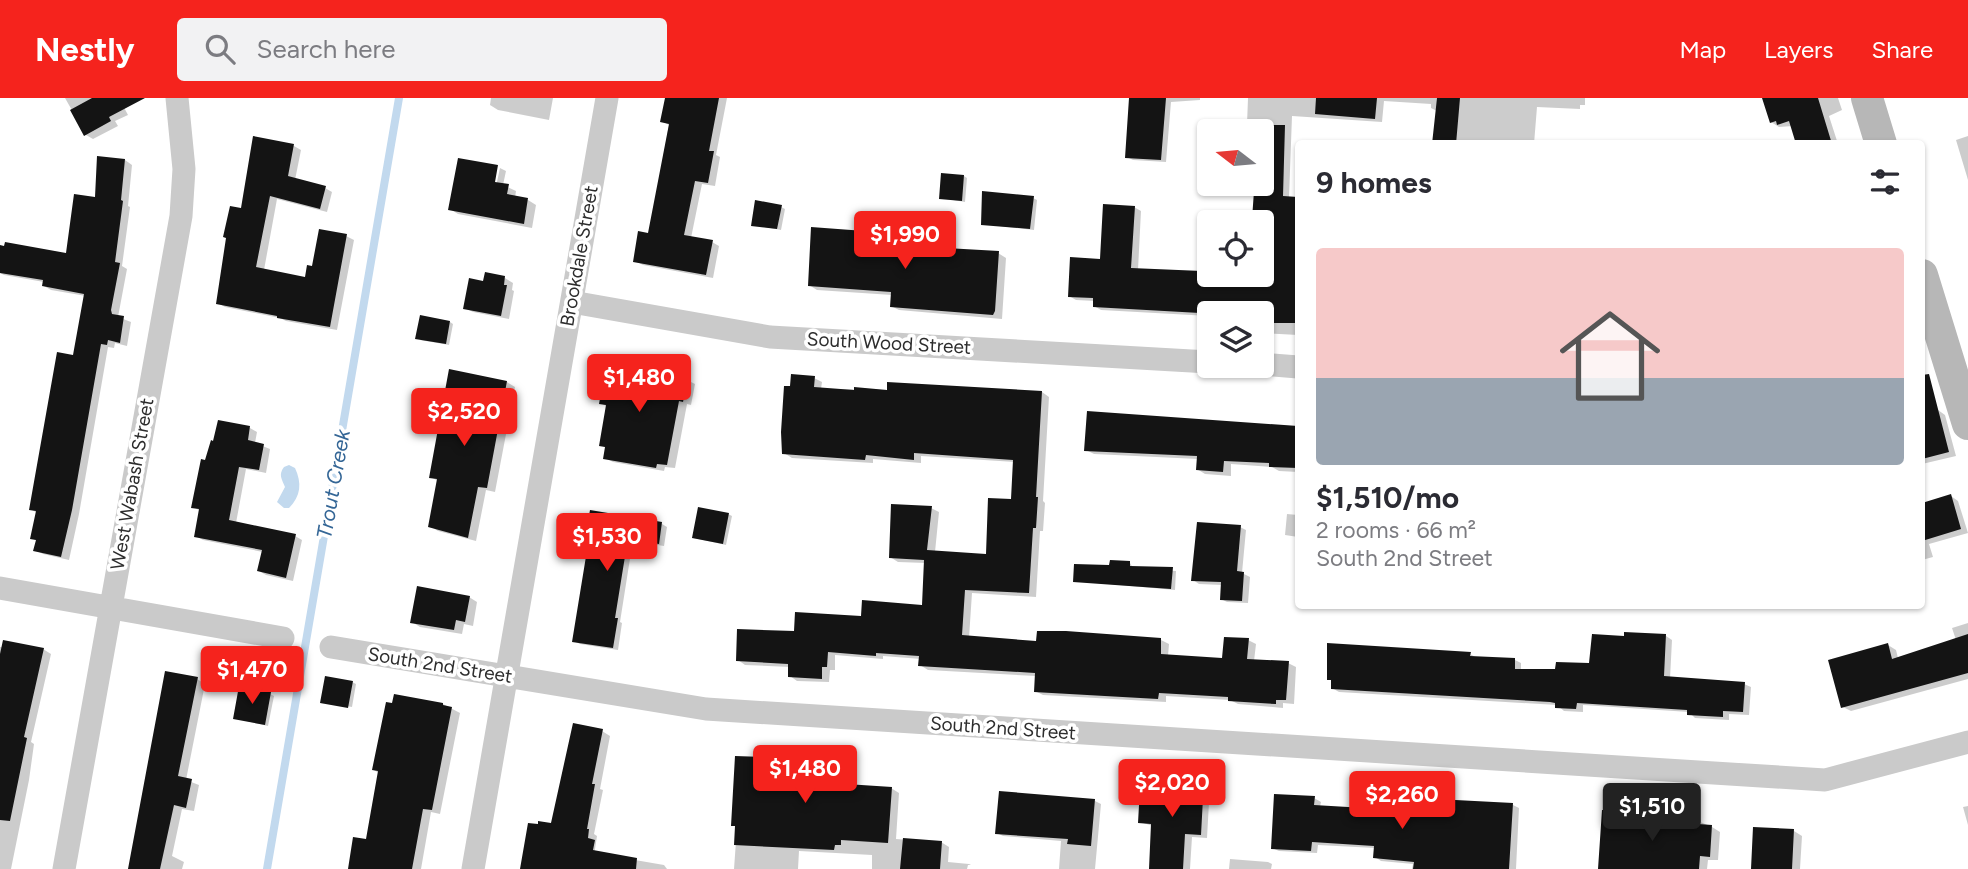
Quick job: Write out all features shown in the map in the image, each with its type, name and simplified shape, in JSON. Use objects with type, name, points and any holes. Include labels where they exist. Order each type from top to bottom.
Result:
[{"type":"main road","points":[[1867,98],[1880,140]]},
{"type":"main road","points":[[1925,298],[1928,322],[1968,424]]},
{"type":"street","name":"West Wabash Street","points":[[64,869],[181,216],[184,169],[177,98]]},
{"type":"street","name":"Brookdale Street","points":[[473,869],[607,98]]},
{"type":"street","name":"South Wood Street","points":[[572,302],[769,337],[1197,361]]},
{"type":"street","points":[[1274,366],[1295,367]]},
{"type":"street","points":[[0,588],[283,638]]},
{"type":"street","name":"South 2nd Street","points":[[331,647],[706,709],[1825,780],[1968,742]]},
{"type":"water","points":[[289,465],[295,468],[299,489],[293,503],[289,508],[284,508],[277,502],[285,487],[281,472]]},
{"type":"building","points":[[92,98],[145,98],[109,117],[111,121],[84,136],[70,110]]},
{"type":"building","points":[[665,98],[719,98],[709,151],[714,151],[708,183],[695,181],[684,235],[713,240],[706,275],[633,262],[638,231],[648,233],[669,124],[660,122]]},
{"type":"building","points":[[1129,98],[1166,98],[1161,160],[1125,158]]},
{"type":"building","points":[[1316,98],[1377,98],[1375,119],[1315,114]]},
{"type":"building","points":[[1437,98],[1460,98],[1456,140],[1432,140]]},
{"type":"building","points":[[1762,98],[1818,98],[1831,140],[1795,140],[1789,121],[1777,125],[1776,121],[1770,123]]},
{"type":"building","points":[[1274,125],[1285,125],[1283,196],[1295,197],[1295,323],[1274,323],[1274,301],[1197,301],[1197,313],[1093,307],[1093,298],[1068,297],[1070,257],[1100,259],[1103,204],[1135,206],[1131,268],[1197,271],[1197,287],[1274,287],[1274,210],[1253,210],[1254,196],[1274,196]]},
{"type":"building","points":[[253,136],[294,144],[288,176],[326,186],[320,209],[270,196],[256,267],[305,277],[307,265],[312,266],[319,229],[347,234],[330,327],[216,304],[226,238],[223,237],[230,206],[241,208]]},
{"type":"building","points":[[97,156],[125,159],[115,262],[120,263],[111,310],[112,314],[124,316],[120,343],[108,340],[107,345],[101,344],[72,510],[61,557],[33,551],[36,540],[30,539],[36,511],[29,510],[57,352],[73,355],[84,294],[42,286],[43,280],[0,273],[0,245],[4,246],[5,242],[66,253],[74,194],[95,197]]},
{"type":"building","points":[[458,158],[498,165],[495,182],[509,184],[507,194],[528,198],[524,224],[448,210]]},
{"type":"building","points":[[941,173],[964,175],[962,201],[939,199]]},
{"type":"building","points":[[982,191],[1034,196],[1030,229],[981,225]]},
{"type":"building","points":[[755,200],[782,205],[777,229],[751,226]]},
{"type":"building","points":[[811,227],[878,232],[878,239],[929,243],[928,247],[999,251],[995,311],[993,315],[890,307],[891,292],[808,286]]},
{"type":"building","points":[[485,272],[505,276],[504,285],[507,285],[501,316],[463,309],[469,278],[483,281]]},
{"type":"building","points":[[420,315],[450,321],[446,344],[415,339]]},
{"type":"building","points":[[613,359],[638,363],[637,369],[688,378],[683,402],[679,401],[667,465],[657,464],[656,468],[603,459],[605,447],[599,446],[606,405],[599,404],[605,370],[611,371]]},
{"type":"building","points":[[449,369],[507,381],[487,488],[478,487],[468,538],[428,527],[437,479],[429,478]]},
{"type":"building","points":[[791,374],[815,376],[814,387],[854,390],[854,387],[887,390],[887,382],[1042,391],[1038,497],[1029,593],[965,590],[962,635],[1036,641],[1037,631],[1066,631],[1161,638],[1161,654],[1222,658],[1224,637],[1249,638],[1247,659],[1289,661],[1286,700],[1276,700],[1276,704],[1228,701],[1228,697],[1159,693],[1158,699],[1034,692],[1035,673],[918,666],[919,656],[828,652],[827,667],[822,667],[822,679],[788,677],[788,664],[736,661],[737,629],[794,631],[795,612],[861,616],[862,600],[922,605],[924,560],[889,558],[891,504],[932,506],[927,550],[986,554],[988,498],[1011,499],[1013,460],[914,453],[914,460],[866,455],[865,460],[782,454],[784,386],[790,386]]},
{"type":"building","points":[[1929,374],[1949,452],[1925,458],[1925,375]]},
{"type":"building","points":[[1087,411],[1295,426],[1295,468],[1269,467],[1269,463],[1224,461],[1223,472],[1196,470],[1197,456],[1084,451]]},
{"type":"building","points":[[218,420],[250,426],[248,440],[264,444],[259,470],[239,467],[229,520],[296,534],[286,578],[257,571],[262,550],[194,537],[199,509],[191,508],[201,459],[205,460]]},
{"type":"building","points":[[1951,494],[1961,529],[1925,540],[1925,502]]},
{"type":"building","points":[[698,507],[729,513],[723,544],[692,538]]},
{"type":"building","points":[[590,510],[662,522],[659,544],[646,542],[646,548],[627,544],[613,648],[572,642],[589,538],[585,537]]},
{"type":"building","points":[[1197,522],[1241,525],[1237,571],[1244,572],[1242,601],[1220,600],[1221,582],[1191,581]]},
{"type":"building","points":[[1110,560],[1130,561],[1130,566],[1173,567],[1171,589],[1073,582],[1074,564],[1109,565]]},
{"type":"building","points":[[417,586],[470,596],[465,622],[456,620],[454,630],[410,623]]},
{"type":"building","points":[[1624,632],[1666,634],[1664,676],[1745,682],[1743,712],[1723,711],[1723,717],[1687,715],[1687,710],[1577,703],[1576,709],[1555,708],[1555,703],[1550,702],[1331,689],[1331,680],[1327,680],[1327,643],[1471,652],[1470,656],[1515,658],[1515,669],[1555,669],[1556,662],[1589,663],[1592,634],[1624,636]]},
{"type":"building","points":[[1968,634],[1968,673],[1841,708],[1828,660],[1888,643],[1892,659]]},
{"type":"building","points":[[3,640],[44,648],[24,737],[27,738],[10,821],[0,820],[0,654]]},
{"type":"building","points":[[165,671],[198,677],[178,776],[192,779],[186,808],[174,805],[160,869],[128,869]]},
{"type":"building","points":[[325,676],[353,681],[348,708],[320,703]]},
{"type":"building","points":[[239,686],[271,692],[265,725],[233,719]]},
{"type":"building","points":[[394,694],[452,707],[432,810],[423,809],[412,869],[348,869],[353,837],[366,839],[378,771],[372,770],[386,702],[392,703]]},
{"type":"building","points":[[573,723],[603,729],[592,784],[595,784],[587,829],[588,838],[595,840],[593,850],[637,858],[636,869],[520,869],[528,823],[551,823]]},
{"type":"building","points":[[735,756],[847,760],[846,784],[892,787],[888,843],[841,840],[841,845],[835,845],[834,850],[734,845],[735,826],[731,826]]},
{"type":"building","points":[[1168,777],[1204,779],[1201,835],[1185,834],[1183,869],[1149,869],[1151,824],[1138,823],[1140,787],[1168,789]]},
{"type":"building","points":[[999,791],[1095,799],[1091,846],[1067,844],[1068,839],[995,834]]},
{"type":"building","points":[[1274,794],[1315,796],[1314,805],[1416,811],[1417,798],[1513,803],[1509,869],[1413,869],[1414,862],[1373,858],[1374,846],[1312,842],[1311,851],[1271,849]]},
{"type":"building","points":[[1602,810],[1628,811],[1628,819],[1668,822],[1668,817],[1698,819],[1698,824],[1712,825],[1710,857],[1700,856],[1699,869],[1598,869]]},
{"type":"building","points":[[1753,827],[1794,829],[1792,869],[1751,869]]},
{"type":"building","points":[[903,838],[942,841],[940,869],[900,869]]},
{"type":"waterway","name":"Trout Creek","points":[[267,869],[399,98]]}]
